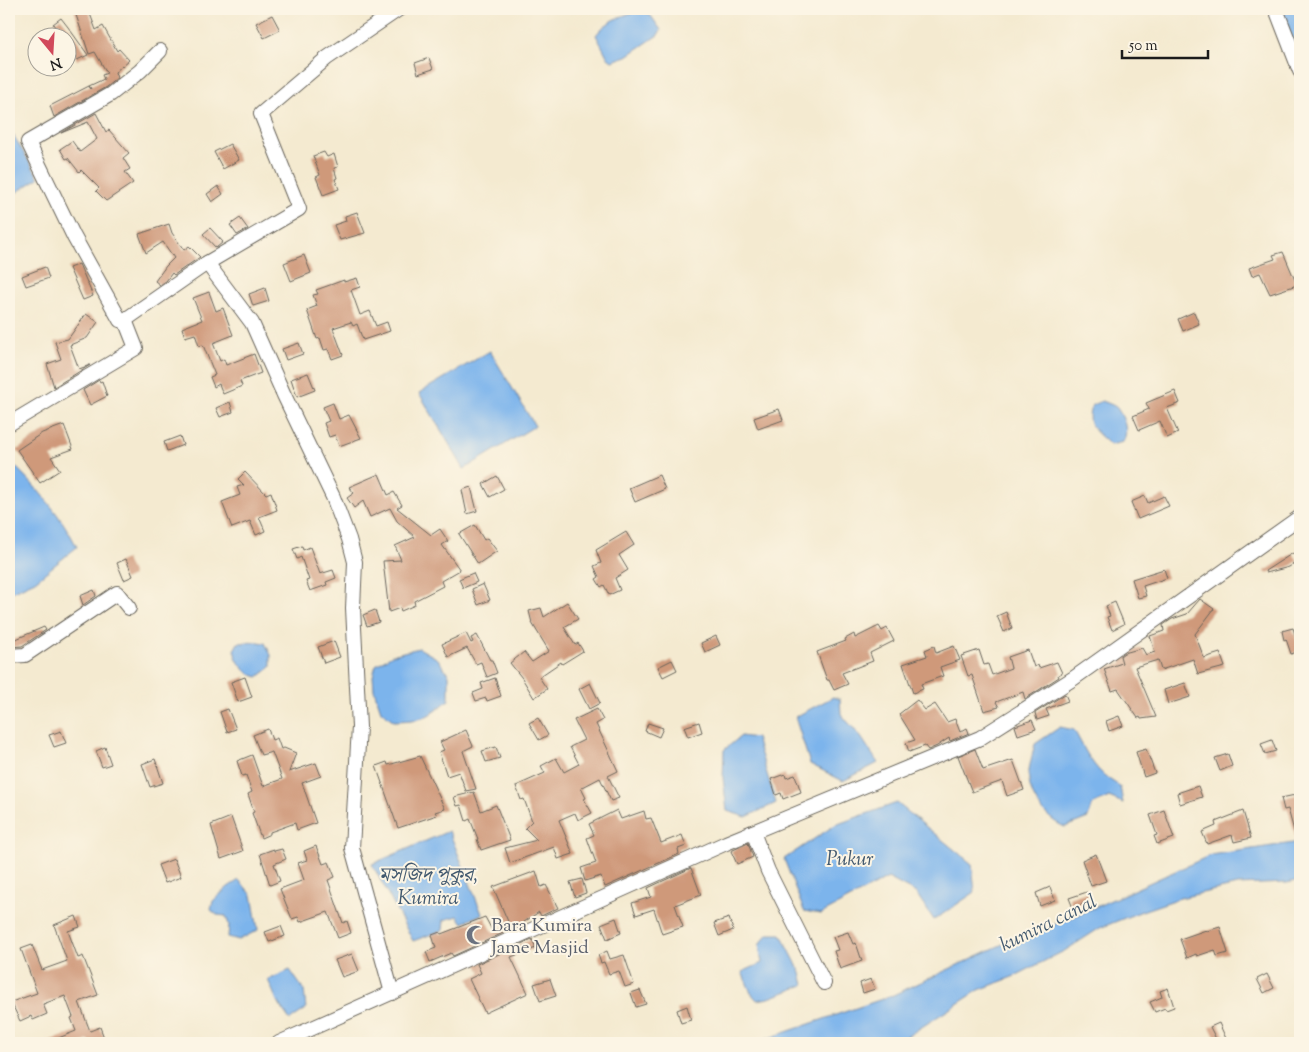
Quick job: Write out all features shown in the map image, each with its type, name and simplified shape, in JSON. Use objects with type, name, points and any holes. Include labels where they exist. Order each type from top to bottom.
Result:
[{"type":"street","points":[[160,52],[111,94],[28,142],[74,237],[120,320],[125,320],[208,263],[299,209],[262,114],[327,58],[399,9]]},
{"type":"street","points":[[1276,9],[1300,71]]},
{"type":"street","points":[[208,263],[252,323],[333,497],[349,539],[355,562],[353,608],[359,726],[352,848],[392,993]]},
{"type":"street","points":[[9,424],[136,348],[125,320]]},
{"type":"street","points":[[279,1043],[753,832],[980,738],[1074,678],[1300,517]]},
{"type":"street","points":[[9,656],[25,655],[117,593],[129,608]]},
{"type":"street","points":[[753,832],[768,871],[824,983]]},
{"type":"water","points":[[643,9],[651,16],[661,30],[658,35],[627,56],[612,61],[608,58],[596,35],[611,21]]},
{"type":"water","points":[[1300,9],[1300,60],[1282,13]]},
{"type":"water","points":[[9,128],[39,178],[9,197]]},
{"type":"water","points":[[490,351],[535,426],[464,469],[419,393]]},
{"type":"water","points":[[1102,401],[1116,407],[1122,416],[1126,429],[1123,442],[1110,445],[1096,432],[1090,423],[1089,418],[1092,405]]},
{"type":"water","points":[[13,464],[49,503],[77,547],[35,581],[9,593],[9,467]]},
{"type":"water","points":[[238,643],[265,643],[271,655],[271,667],[258,677],[253,676],[242,667],[234,650]]},
{"type":"water","points":[[419,648],[438,659],[449,675],[449,700],[424,717],[394,721],[381,711],[374,690],[373,676],[376,665],[392,655]]},
{"type":"water","points":[[833,697],[840,699],[841,714],[861,737],[878,763],[843,781],[810,764],[795,717]]},
{"type":"water","points":[[1060,727],[1074,730],[1092,762],[1111,781],[1120,786],[1123,803],[1109,797],[1092,805],[1088,818],[1065,827],[1051,818],[1038,805],[1029,780],[1029,768],[1035,744]]},
{"type":"water","points":[[741,736],[756,738],[776,803],[746,817],[727,811],[723,778],[724,750]]},
{"type":"water","name":"Pukur","points":[[897,803],[972,864],[975,892],[934,920],[916,893],[888,878],[821,914],[804,911],[784,859],[835,825]]},
{"type":"water","name":"মসজিদ পুকুর, Kumira","points":[[449,831],[482,914],[463,923],[458,916],[444,920],[443,930],[413,941],[372,864]]},
{"type":"water","points":[[1300,842],[1300,880],[1287,883],[1237,885],[1180,898],[1142,911],[1100,928],[1066,950],[1015,976],[979,990],[897,1043],[754,1043],[891,996],[1003,944],[1069,919],[1211,855]]},
{"type":"water","points":[[239,880],[252,895],[258,930],[239,940],[228,937],[229,925],[226,916],[217,915],[211,910],[213,901]]},
{"type":"water","points":[[768,934],[781,934],[801,973],[804,985],[769,998],[757,1000],[751,993],[742,972],[762,963],[759,945]]},
{"type":"water","points":[[290,970],[304,990],[306,1009],[290,1020],[278,1003],[268,980]]},
{"type":"building","points":[[74,9],[89,11],[96,30],[103,26],[117,51],[119,49],[129,60],[115,72],[117,78],[106,87],[54,117],[50,106],[104,79],[102,75],[107,73],[95,52],[89,54]]},
{"type":"building","points":[[272,15],[280,30],[264,38],[256,23]]},
{"type":"building","points":[[61,18],[68,28],[56,28],[53,24]]},
{"type":"building","points":[[78,41],[88,55],[78,60]]},
{"type":"building","points":[[429,58],[433,69],[418,74],[415,63]]},
{"type":"building","points":[[96,113],[106,132],[109,130],[129,153],[123,158],[130,169],[125,172],[133,183],[106,201],[96,191],[99,188],[81,170],[79,172],[68,158],[66,159],[60,149],[72,141],[80,152],[97,139],[88,122],[61,133]]},
{"type":"building","points":[[230,144],[239,160],[223,169],[214,152]]},
{"type":"building","points":[[324,152],[327,157],[334,154],[338,167],[334,168],[337,178],[335,179],[339,189],[323,195],[316,177],[320,175],[313,156]]},
{"type":"building","points":[[218,186],[223,194],[212,202],[207,194]]},
{"type":"building","points":[[357,212],[365,233],[340,240],[334,225],[346,221],[345,216]]},
{"type":"building","points":[[240,218],[248,229],[237,235],[230,225]]},
{"type":"building","points":[[169,224],[172,233],[184,250],[189,246],[200,257],[174,275],[172,273],[160,285],[155,281],[174,258],[163,242],[146,253],[139,234]]},
{"type":"building","points":[[210,228],[223,242],[216,248],[203,234]]},
{"type":"building","points":[[1283,252],[1297,285],[1270,294],[1260,273],[1252,276],[1249,268],[1275,259],[1273,255]]},
{"type":"building","points":[[304,255],[311,273],[291,281],[284,263]]},
{"type":"building","points":[[79,264],[93,296],[83,300],[69,268]]},
{"type":"building","points":[[45,267],[49,278],[26,286],[22,276]]},
{"type":"building","points":[[357,278],[360,287],[351,290],[360,315],[370,311],[376,326],[387,322],[390,331],[363,340],[357,324],[353,326],[351,322],[333,328],[343,355],[332,359],[328,349],[324,350],[320,338],[317,339],[307,310],[317,306],[313,295],[318,294],[316,290],[344,280],[344,282]]},
{"type":"building","points":[[265,288],[269,301],[253,306],[249,294]]},
{"type":"building","points":[[209,292],[216,311],[223,308],[233,335],[213,343],[220,361],[224,359],[226,365],[254,354],[261,373],[240,381],[242,386],[223,394],[219,384],[214,387],[210,377],[215,375],[203,345],[199,346],[195,334],[185,337],[182,328],[202,320],[193,298]]},
{"type":"building","points":[[1194,312],[1199,324],[1183,331],[1178,319]]},
{"type":"building","points":[[86,314],[98,322],[87,338],[70,345],[79,369],[90,365],[54,387],[47,364],[61,359],[55,342],[68,339]]},
{"type":"building","points":[[299,343],[303,354],[286,360],[282,349]]},
{"type":"building","points":[[308,373],[315,390],[297,397],[291,379]]},
{"type":"building","points":[[99,380],[100,382],[102,381],[107,396],[90,405],[83,390]]},
{"type":"building","points":[[1175,391],[1180,403],[1167,408],[1178,433],[1167,438],[1160,421],[1139,430],[1133,416],[1149,409],[1146,403]]},
{"type":"building","points":[[230,402],[233,412],[220,417],[216,408]]},
{"type":"building","points":[[333,403],[339,419],[349,415],[361,438],[339,446],[335,435],[329,437],[324,423],[329,421],[323,407]]},
{"type":"building","points":[[779,409],[783,420],[758,429],[754,418]]},
{"type":"building","points":[[64,425],[73,449],[51,457],[60,470],[40,483],[17,450],[42,433]]},
{"type":"building","points":[[180,436],[183,445],[167,451],[164,442]]},
{"type":"building","points":[[245,472],[266,494],[271,492],[277,510],[259,517],[265,531],[256,535],[250,521],[232,528],[222,502],[240,495],[237,487],[244,485],[238,479]]},
{"type":"building","points":[[379,474],[388,495],[394,492],[402,505],[397,508],[431,535],[440,529],[448,541],[442,545],[460,570],[441,581],[443,586],[414,601],[415,605],[401,611],[400,608],[389,612],[383,561],[401,560],[395,546],[415,537],[397,521],[390,508],[370,517],[363,501],[354,508],[347,498],[354,493],[349,487]]},
{"type":"building","points":[[659,475],[665,489],[635,502],[629,488]]},
{"type":"building","points":[[497,476],[504,489],[490,497],[483,484]]},
{"type":"building","points":[[471,487],[477,511],[467,514],[462,490]]},
{"type":"building","points":[[1145,496],[1148,503],[1164,496],[1169,506],[1138,519],[1131,502]]},
{"type":"building","points":[[475,525],[484,540],[487,538],[497,551],[478,564],[459,534]]},
{"type":"building","points":[[626,532],[634,545],[619,555],[628,570],[615,578],[620,590],[609,595],[604,585],[601,587],[596,579],[599,577],[594,566],[601,563],[596,550]]},
{"type":"building","points":[[302,546],[303,550],[310,547],[320,574],[333,570],[336,578],[326,582],[327,585],[310,591],[306,581],[309,580],[301,557],[297,559],[293,549]]},
{"type":"building","points":[[1293,553],[1298,561],[1289,567],[1266,573],[1265,571]]},
{"type":"building","points":[[126,559],[133,576],[124,580],[117,563]]},
{"type":"building","points":[[1164,569],[1167,578],[1143,586],[1146,596],[1138,598],[1132,579]]},
{"type":"building","points":[[473,573],[477,582],[463,588],[459,579]]},
{"type":"building","points":[[483,584],[490,600],[478,605],[472,589]]},
{"type":"building","points":[[94,590],[96,596],[83,605],[80,596]]},
{"type":"building","points":[[1200,599],[1214,609],[1195,634],[1204,658],[1220,653],[1225,667],[1198,674],[1193,659],[1161,670],[1158,660],[1135,667],[1156,717],[1138,718],[1118,689],[1112,691],[1104,669],[1122,663],[1120,656],[1124,653],[1142,648],[1146,655],[1155,652],[1150,636],[1164,631],[1163,625],[1172,619],[1187,614]]},
{"type":"building","points":[[567,602],[578,619],[564,627],[575,645],[578,643],[583,651],[562,664],[561,662],[539,677],[547,689],[534,698],[510,663],[524,652],[532,662],[549,651],[532,623],[529,611],[541,608],[544,617]]},
{"type":"building","points":[[1115,602],[1124,624],[1112,630],[1107,617],[1110,616],[1106,606]]},
{"type":"building","points":[[375,610],[379,622],[367,626],[363,615]]},
{"type":"building","points":[[1006,612],[1012,628],[1004,632],[997,616]]},
{"type":"building","points":[[879,626],[882,631],[887,628],[894,641],[870,653],[873,661],[842,673],[848,684],[834,690],[829,680],[827,680],[817,652],[846,641],[845,639],[854,634],[855,638]]},
{"type":"building","points":[[44,627],[46,630],[22,646],[9,647],[9,642]]},
{"type":"building","points":[[1293,628],[1300,651],[1291,654],[1282,631]]},
{"type":"building","points":[[466,633],[471,643],[473,642],[471,638],[477,635],[490,660],[492,660],[497,673],[487,677],[481,662],[476,664],[467,648],[448,657],[442,644]]},
{"type":"building","points":[[716,636],[720,645],[705,652],[701,643]]},
{"type":"building","points":[[334,641],[340,657],[324,663],[318,647]]},
{"type":"building","points":[[934,646],[936,653],[954,646],[960,660],[940,667],[943,676],[921,684],[923,689],[913,693],[903,664],[927,656],[925,650]]},
{"type":"building","points":[[979,650],[984,665],[988,664],[992,675],[1011,668],[1008,657],[1028,650],[1034,667],[1038,665],[1039,668],[1057,662],[1062,673],[1058,675],[1059,677],[1025,699],[1023,692],[996,702],[999,707],[984,711],[972,675],[968,676],[961,656]]},
{"type":"building","points":[[672,660],[677,670],[663,677],[658,667]]},
{"type":"building","points":[[245,677],[252,697],[238,702],[231,682]]},
{"type":"building","points":[[495,678],[501,696],[487,701],[486,698],[476,701],[473,693],[483,689],[481,683]]},
{"type":"building","points":[[590,683],[600,703],[589,709],[579,689]]},
{"type":"building","points":[[1185,683],[1190,697],[1168,704],[1164,690]]},
{"type":"building","points":[[1065,694],[1068,701],[1046,709],[1049,716],[1037,720],[1035,713]]},
{"type":"building","points":[[917,700],[925,710],[935,704],[947,722],[955,719],[960,732],[967,728],[969,733],[950,741],[949,738],[928,750],[925,746],[909,752],[906,743],[915,740],[899,714]]},
{"type":"building","points":[[228,709],[236,729],[227,732],[220,712]]},
{"type":"building","points":[[597,709],[603,720],[596,724],[618,771],[608,776],[619,798],[611,801],[600,778],[581,788],[586,798],[584,799],[592,813],[578,820],[575,813],[559,820],[573,854],[558,859],[554,847],[510,863],[505,848],[537,840],[525,828],[532,821],[524,799],[521,800],[516,786],[545,773],[541,766],[556,758],[564,772],[579,764],[570,747],[584,740],[574,720]]},
{"type":"building","points":[[1119,716],[1123,726],[1109,731],[1106,721]]},
{"type":"building","points":[[538,718],[548,735],[539,740],[529,723]]},
{"type":"building","points":[[1032,720],[1036,729],[1018,735],[1015,726]]},
{"type":"building","points":[[699,722],[702,732],[688,737],[684,727]]},
{"type":"building","points":[[648,723],[663,728],[659,737],[645,731]]},
{"type":"building","points":[[268,729],[272,740],[277,738],[281,749],[284,748],[296,753],[289,772],[316,763],[321,776],[302,783],[316,823],[297,830],[295,823],[270,832],[270,834],[261,838],[252,813],[254,812],[248,794],[252,792],[246,775],[242,776],[237,761],[252,755],[263,786],[282,779],[272,752],[261,755],[253,735]]},
{"type":"building","points":[[466,730],[473,746],[463,751],[476,789],[466,791],[459,772],[447,776],[439,752],[444,750],[440,742]]},
{"type":"building","points":[[61,731],[66,743],[54,747],[49,735]]},
{"type":"building","points":[[1272,740],[1276,751],[1265,754],[1261,744]]},
{"type":"building","points":[[105,747],[111,764],[102,767],[96,751]]},
{"type":"building","points":[[496,747],[500,758],[486,762],[482,751]]},
{"type":"building","points":[[975,749],[983,770],[1013,760],[1024,790],[1007,796],[1002,781],[972,792],[958,756]]},
{"type":"building","points":[[1146,749],[1155,773],[1144,777],[1136,752]]},
{"type":"building","points":[[1228,754],[1232,766],[1220,771],[1215,758]]},
{"type":"building","points":[[420,756],[445,809],[435,812],[437,815],[398,828],[376,766],[387,762],[388,765]]},
{"type":"building","points":[[155,759],[163,783],[150,787],[142,764]]},
{"type":"building","points":[[785,774],[786,778],[795,775],[801,792],[783,799],[781,793],[776,795],[771,779]]},
{"type":"building","points":[[1198,786],[1202,797],[1180,804],[1177,793]]},
{"type":"building","points":[[474,792],[481,811],[496,805],[510,840],[481,850],[470,819],[466,821],[461,805],[457,806],[454,797]]},
{"type":"building","points":[[1300,794],[1300,841],[1297,842],[1288,809],[1284,810],[1281,798]]},
{"type":"building","points":[[617,810],[621,819],[644,811],[646,819],[651,818],[661,843],[682,835],[686,846],[678,849],[679,854],[605,887],[601,876],[585,881],[581,868],[596,863],[587,838],[594,835],[589,824]]},
{"type":"building","points":[[1164,810],[1174,838],[1157,844],[1154,836],[1157,835],[1150,815]]},
{"type":"building","points":[[1243,811],[1251,838],[1234,842],[1232,835],[1207,844],[1202,832],[1216,826],[1215,822]]},
{"type":"building","points":[[231,817],[243,851],[221,859],[211,825]]},
{"type":"building","points":[[748,843],[753,857],[737,864],[731,851]]},
{"type":"building","points":[[316,846],[323,864],[329,862],[335,877],[328,880],[343,923],[347,921],[351,933],[338,938],[328,912],[300,922],[298,917],[292,919],[280,889],[304,880],[298,863],[307,860],[304,851]]},
{"type":"building","points":[[274,849],[274,851],[282,849],[286,859],[274,864],[280,881],[270,885],[260,854]]},
{"type":"building","points":[[1096,854],[1106,881],[1091,886],[1082,860]]},
{"type":"building","points":[[174,859],[181,877],[165,883],[158,865]]},
{"type":"building","points":[[691,868],[701,895],[675,905],[683,927],[662,934],[654,909],[636,915],[632,903],[651,897],[648,888]]},
{"type":"building","points":[[536,871],[541,887],[546,885],[558,908],[541,916],[539,912],[525,923],[453,956],[451,953],[430,962],[426,952],[436,948],[432,935],[440,932],[441,934],[485,917],[493,932],[510,926],[493,887]]},
{"type":"building","points":[[582,879],[586,893],[575,897],[570,882]]},
{"type":"building","points":[[1050,887],[1055,900],[1040,906],[1036,893]]},
{"type":"building","points":[[1087,892],[1091,901],[1073,908],[1069,898]]},
{"type":"building","points":[[76,916],[80,927],[68,931],[78,958],[83,956],[98,995],[79,1002],[90,1031],[100,1027],[106,1043],[91,1043],[89,1040],[81,1043],[46,1043],[76,1031],[71,1018],[73,1017],[65,996],[43,1004],[47,1014],[33,1020],[31,1016],[20,1021],[11,1002],[37,993],[21,949],[32,945],[42,970],[67,961],[54,925]]},
{"type":"building","points":[[616,918],[621,933],[607,939],[601,924]]},
{"type":"building","points":[[729,918],[733,930],[719,936],[714,923]]},
{"type":"building","points":[[281,926],[285,936],[269,942],[265,932]]},
{"type":"building","points":[[1220,927],[1228,953],[1217,956],[1215,950],[1187,958],[1180,939]]},
{"type":"building","points":[[848,932],[853,944],[856,943],[862,961],[840,969],[834,951],[838,950],[833,937]]},
{"type":"building","points":[[532,939],[536,948],[511,957],[528,993],[485,1013],[469,979],[481,973],[477,964]]},
{"type":"building","points":[[607,951],[610,959],[624,955],[634,984],[625,987],[619,971],[609,974],[604,962],[601,963],[598,955]]},
{"type":"building","points":[[352,954],[359,971],[342,977],[335,960]]},
{"type":"building","points":[[1267,974],[1274,988],[1264,993],[1257,979]]},
{"type":"building","points":[[550,979],[556,996],[540,1001],[534,984]]},
{"type":"building","points":[[871,979],[875,989],[863,993],[860,983]]},
{"type":"building","points":[[1168,988],[1174,1007],[1155,1012],[1150,1002],[1162,997],[1160,991]]},
{"type":"building","points":[[640,990],[646,1004],[636,1007],[631,993]]},
{"type":"building","points":[[687,1006],[691,1020],[681,1023],[677,1010]]},
{"type":"building","points":[[1219,1023],[1228,1043],[1218,1043],[1210,1027]]},
{"type":"place","name":"Bara Kumira Jame Masjid","points":[[476,935]]},
{"type":"water label","name":"kumira canal","points":[[1048,922]]}]
